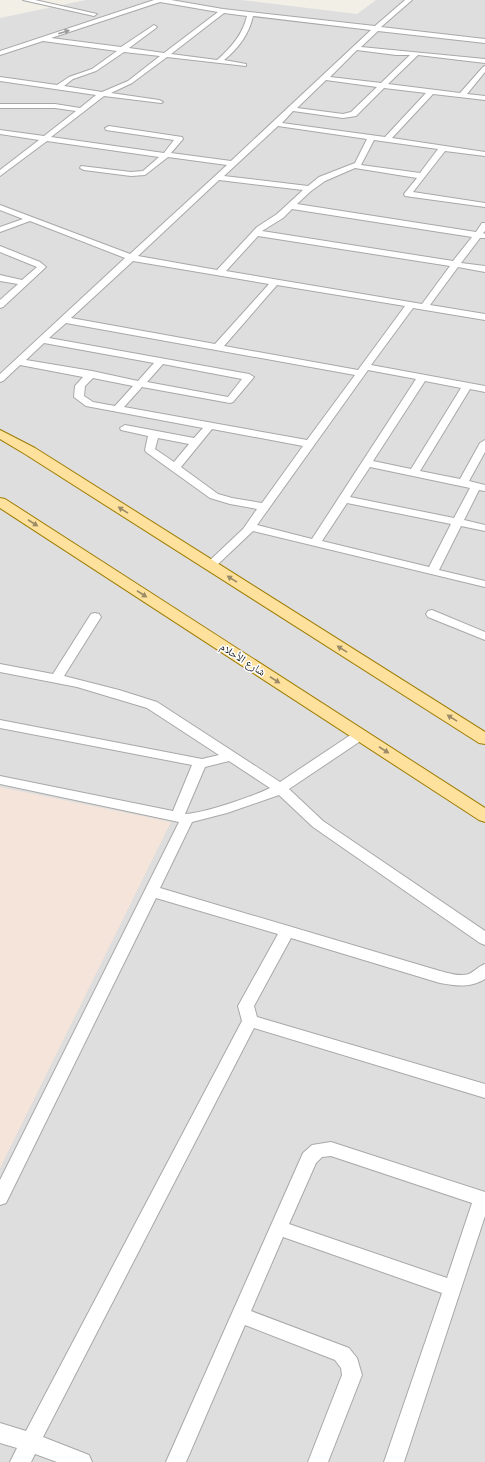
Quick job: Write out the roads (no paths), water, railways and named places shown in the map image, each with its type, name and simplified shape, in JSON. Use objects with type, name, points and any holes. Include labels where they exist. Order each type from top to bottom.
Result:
[{"type":"main road","points":[[0,434],[30,451],[485,739]]},
{"type":"main road","name":"شارع الأحلام","points":[[0,502],[485,816]]},
{"type":"street","points":[[26,0],[94,14]]},
{"type":"street","points":[[80,19],[138,0]]},
{"type":"street","points":[[0,53],[160,0],[223,11],[485,41]]},
{"type":"street","points":[[0,379],[276,124],[376,28],[409,0]]},
{"type":"street","points":[[0,174],[101,94],[130,82],[223,11]]},
{"type":"street","points":[[218,62],[236,46],[249,21],[250,14]]},
{"type":"street","points":[[57,88],[71,78],[94,70],[154,27]]},
{"type":"street","points":[[42,39],[244,65]]},
{"type":"street","points":[[355,48],[485,61]]},
{"type":"street","points":[[292,109],[348,116],[353,114],[416,53]]},
{"type":"street","points":[[462,95],[485,68]]},
{"type":"street","points":[[324,78],[485,98]]},
{"type":"street","points":[[0,79],[159,102]]},
{"type":"street","points":[[387,140],[432,91]]},
{"type":"street","points":[[0,106],[55,106],[82,110]]},
{"type":"street","points":[[276,124],[485,154]]},
{"type":"street","points":[[84,168],[139,174],[145,173],[166,155],[179,139],[109,128]]},
{"type":"street","points":[[0,132],[151,154],[233,164]]},
{"type":"street","points":[[219,273],[260,229],[280,216],[309,188],[322,179],[358,164],[362,154],[372,138]]},
{"type":"street","points":[[443,148],[408,194],[485,205]]},
{"type":"street","points":[[355,166],[422,176]]},
{"type":"street","points":[[218,178],[309,188]]},
{"type":"street","points":[[291,206],[482,235]]},
{"type":"street","points":[[0,207],[132,258],[485,317]]},
{"type":"street","points":[[0,230],[29,219]]},
{"type":"street","points":[[424,307],[456,265],[482,235],[485,225]]},
{"type":"street","points":[[256,233],[485,269]]},
{"type":"street","points":[[0,249],[42,267],[0,305]]},
{"type":"street","points":[[0,278],[24,283]]},
{"type":"street","points":[[218,347],[274,282]]},
{"type":"street","points":[[211,566],[250,527],[410,305]]},
{"type":"street","points":[[65,320],[218,347],[485,389]]},
{"type":"street","points":[[18,362],[92,374],[230,400],[249,377],[43,340]]},
{"type":"street","points":[[117,409],[161,361]]},
{"type":"street","points":[[92,374],[82,382],[78,390],[79,397],[90,404],[310,444]]},
{"type":"street","points":[[315,543],[422,378]]},
{"type":"street","points":[[414,473],[467,386]]},
{"type":"street","points":[[175,468],[210,426]]},
{"type":"street","points":[[125,428],[196,442]]},
{"type":"street","points":[[154,434],[150,450],[214,496],[230,501],[265,507]]},
{"type":"street","points":[[463,483],[485,443]]},
{"type":"street","points":[[367,464],[480,487],[458,522],[433,571]]},
{"type":"street","points":[[344,499],[485,528]]},
{"type":"street","points":[[250,527],[485,584]]},
{"type":"street","points":[[432,614],[485,635]]},
{"type":"street","points":[[56,678],[94,617]]},
{"type":"street","points":[[0,668],[56,678],[137,699],[152,705],[280,788],[318,824],[485,939]]},
{"type":"street","points":[[0,724],[200,763],[212,762],[230,756]]},
{"type":"street","points":[[0,780],[182,818],[222,810],[267,795],[360,735]]},
{"type":"street","points":[[0,1198],[151,891],[182,818],[200,763]]},
{"type":"street","points":[[151,891],[440,977],[460,981],[470,981],[485,970]]},
{"type":"street","points":[[20,1462],[250,1021],[246,1006],[287,932]]},
{"type":"street","points":[[250,1021],[485,1091]]},
{"type":"street","points":[[176,1462],[309,1158],[318,1150],[331,1150],[484,1200],[452,1288],[394,1462]]},
{"type":"street","points":[[279,1228],[452,1288]]},
{"type":"street","points":[[240,1315],[342,1354],[350,1364],[352,1375],[318,1462]]},
{"type":"street","points":[[0,1433],[30,1442],[82,1462]]}]
